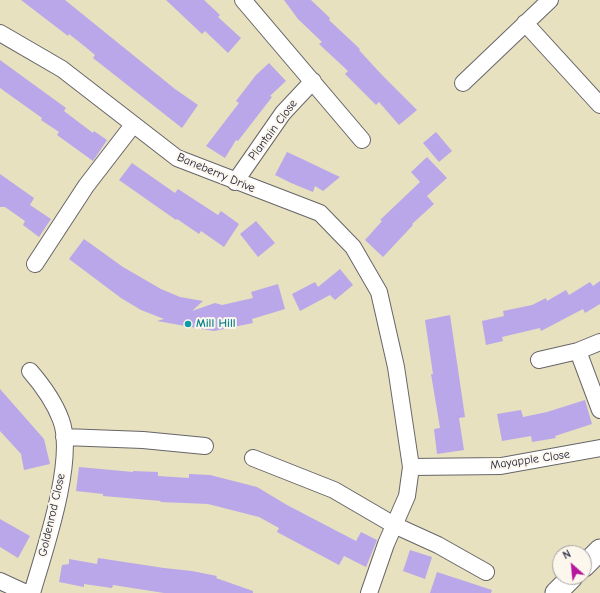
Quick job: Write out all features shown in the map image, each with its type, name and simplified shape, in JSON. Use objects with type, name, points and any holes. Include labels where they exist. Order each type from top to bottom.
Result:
[{"type":"street","points":[[242,0],[362,140]]},
{"type":"street","points":[[463,83],[524,23],[550,0]]},
{"type":"street","points":[[524,23],[600,105]]},
{"type":"street","name":"Baneberry Drive","points":[[0,33],[62,69],[177,158],[235,182],[320,213],[353,247],[379,292],[396,367],[411,467],[407,496],[394,525],[369,593]]},
{"type":"street","name":"Plantain Close","points":[[235,182],[283,113],[312,81]]},
{"type":"street","points":[[35,264],[86,186],[133,125]]},
{"type":"street","points":[[539,360],[578,351],[600,342]]},
{"type":"street","points":[[578,351],[600,410]]},
{"type":"street","name":"Goldenrod Close","points":[[30,371],[46,388],[62,421],[66,452],[54,514],[32,593]]},
{"type":"street","points":[[64,437],[143,440],[205,446]]},
{"type":"street","name":"Mayapple Close","points":[[411,467],[501,466],[600,448]]},
{"type":"street","points":[[253,458],[334,490],[394,525],[438,545],[486,572]]},
{"type":"street","points":[[592,558],[600,550]]},
{"type":"street","points":[[0,580],[26,593]]},
{"type":"street","points":[[556,593],[564,585]]},
{"type":"building","points":[[21,0],[65,0],[175,89],[198,105],[182,128],[93,58],[95,55],[83,45],[69,34],[68,36]]},
{"type":"building","points":[[166,0],[204,0],[220,15],[218,17],[241,38],[228,53],[205,31],[202,34]]},
{"type":"building","points":[[284,0],[311,0],[330,18],[329,20],[360,49],[359,50],[382,75],[417,110],[399,125],[379,102],[376,105],[345,74],[348,71],[319,44],[322,42],[298,19]]},
{"type":"building","points":[[0,60],[66,108],[64,111],[93,133],[94,131],[107,140],[93,161],[57,135],[59,132],[41,120],[42,118],[0,88]]},
{"type":"building","points":[[269,63],[286,81],[270,96],[272,97],[238,141],[236,140],[225,158],[206,146],[239,103],[236,101],[256,75]]},
{"type":"building","points":[[436,132],[452,151],[439,162],[423,143]]},
{"type":"building","points":[[287,152],[340,177],[323,191],[315,186],[313,192],[291,183],[275,175]]},
{"type":"building","points":[[427,157],[447,178],[427,196],[434,204],[412,224],[413,225],[383,257],[365,240],[382,221],[380,220],[420,182],[411,172]]},
{"type":"building","points":[[132,163],[175,193],[178,189],[218,215],[221,211],[239,224],[224,247],[201,231],[199,234],[177,219],[176,220],[119,180]]},
{"type":"building","points":[[0,174],[34,198],[30,205],[51,219],[39,237],[23,225],[25,221],[5,207],[0,207]]},
{"type":"building","points":[[256,221],[275,243],[258,257],[240,234]]},
{"type":"building","points":[[84,239],[123,267],[161,289],[180,297],[203,301],[192,311],[215,303],[222,305],[253,298],[251,292],[278,284],[285,309],[252,319],[253,323],[214,331],[157,321],[164,319],[141,310],[121,298],[69,259]]},
{"type":"building","points":[[340,269],[353,285],[335,300],[330,295],[300,311],[292,294],[315,282],[318,287]]},
{"type":"building","points":[[600,281],[600,304],[585,313],[583,309],[541,331],[540,328],[502,337],[503,341],[486,345],[482,321],[504,316],[503,311],[532,305],[546,298],[547,301],[566,290],[569,295],[590,282],[593,286]]},
{"type":"building","points":[[450,315],[465,417],[459,418],[464,450],[437,454],[434,429],[440,428],[431,374],[433,374],[425,320]]},
{"type":"building","points":[[0,389],[44,439],[50,464],[24,470],[21,454],[0,431]]},
{"type":"building","points":[[585,400],[592,424],[555,436],[556,438],[532,442],[531,436],[502,441],[497,414],[521,410],[523,417],[547,412]]},
{"type":"building","points":[[79,467],[133,472],[158,472],[158,476],[189,478],[189,474],[210,475],[257,487],[287,505],[356,541],[361,532],[377,540],[366,567],[344,556],[339,565],[277,532],[279,528],[259,517],[208,504],[160,502],[161,501],[103,496],[103,494],[76,491]]},
{"type":"building","points":[[0,519],[30,536],[18,558],[0,547]]},
{"type":"building","points":[[410,550],[432,557],[425,579],[403,571]]},
{"type":"building","points":[[98,558],[192,571],[217,576],[216,578],[253,591],[253,593],[164,593],[113,585],[112,588],[84,584],[84,587],[59,582],[62,565],[69,564],[69,559],[97,564]]},
{"type":"building","points":[[437,572],[492,590],[491,593],[430,593]]},
{"type":"place","name":"Mill Hill","points":[[188,324]]}]
